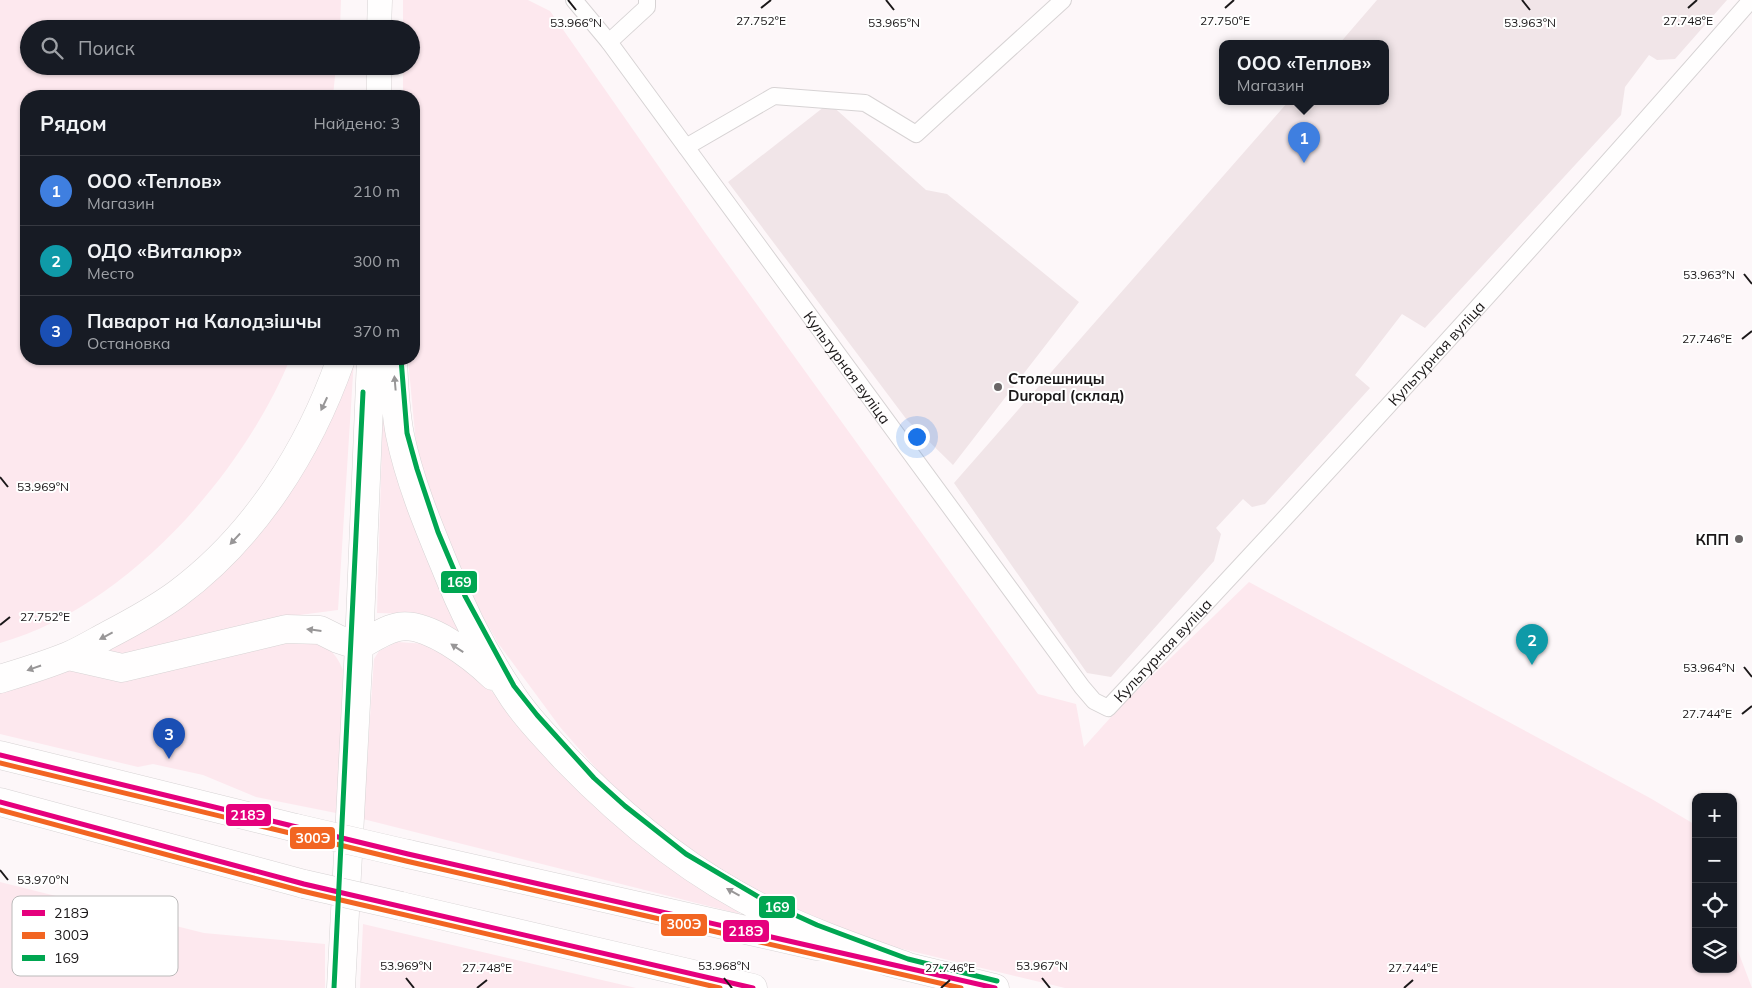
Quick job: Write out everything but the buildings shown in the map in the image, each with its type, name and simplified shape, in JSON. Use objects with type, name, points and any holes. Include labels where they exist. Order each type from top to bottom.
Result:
[{"type":"highway","points":[[0,680],[69,656],[137,619],[177,594],[215,560],[252,520],[280,484],[308,439],[339,365]]},
{"type":"highway","points":[[341,988],[372,365]]},
{"type":"highway","points":[[394,365],[400,434],[428,526],[458,599],[508,690],[531,720],[589,783],[620,812],[682,860],[766,910],[814,932],[906,966]]},
{"type":"highway","points":[[359,646],[373,637],[399,626],[419,629],[447,642],[478,662],[508,690]]},
{"type":"highway","points":[[69,656],[122,668],[286,629],[320,630],[359,646]]},
{"type":"highway","points":[[0,755],[296,828],[906,966],[995,988]]},
{"type":"highway","points":[[0,802],[304,884],[753,988]]},
{"type":"main road","points":[[379,20],[380,0]]},
{"type":"main road","points":[[379,75],[379,90]]},
{"type":"street","name":"Культурная вуліца","points":[[574,0],[609,42],[1082,687],[1094,701],[1108,708],[1265,541],[1657,107],[1751,0]]},
{"type":"street","points":[[609,42],[647,8],[648,0]]},
{"type":"street","points":[[686,148],[774,96],[865,103],[916,134],[1063,0]]},
{"type":"shaded area","points":[[0,0],[341,0],[340,20],[20,20],[20,75],[335,75],[334,90],[20,90],[20,365],[287,365],[269,403],[242,448],[210,491],[174,532],[134,569],[91,600],[46,626],[0,643]]},
{"type":"shaded area","points":[[403,0],[528,0],[550,11],[706,234],[1038,694],[1076,704],[1084,747],[1120,707],[1249,582],[1650,798],[1692,823],[1692,973],[1737,973],[1737,949],[1752,988],[1065,988],[890,946],[774,903],[708,865],[622,798],[560,727],[498,643],[473,599],[450,549],[417,455],[409,365],[420,365],[420,90],[403,90],[403,75],[420,75],[420,20],[403,20]]},
{"type":"shaded area","points":[[1377,0],[1727,0],[1675,59],[1657,60],[1649,55],[1625,87],[1621,115],[1425,328],[1402,314],[1355,375],[1370,388],[1265,504],[1252,507],[1243,499],[1216,528],[1221,534],[1214,561],[1111,677],[1087,673],[954,483],[1285,105],[1389,105],[1389,40],[1342,40]]},
{"type":"shaded area","points":[[829,103],[926,190],[947,194],[1079,302],[953,465],[907,420],[728,182]]},
{"type":"shaded area","points":[[350,365],[354,365],[338,610],[269,619],[118,656],[109,655],[99,646],[212,575]]},
{"type":"shaded area","points":[[384,374],[476,650],[412,614],[377,613]]},
{"type":"shaded area","points":[[303,635],[332,652],[343,670],[341,814],[256,797],[203,775],[153,764],[138,767],[0,734],[0,685],[27,677]]},
{"type":"shaded area","points":[[397,642],[427,644],[475,675],[520,719],[740,914],[363,819],[374,659],[379,651]]},
{"type":"shaded area","points":[[0,882],[56,896],[12,896],[12,976],[178,976],[178,926],[204,933],[325,944],[325,988],[0,988]]},
{"type":"shaded area","points":[[363,924],[636,988],[360,988]]},
{"type":"transit line","name":"169","points":[[401,365],[407,433],[438,532],[465,596],[514,686],[537,715],[594,778],[625,806],[686,854],[769,903],[817,925],[908,959],[997,981]]},
{"type":"transit line","name":"169","points":[[334,988],[363,392]]},
{"type":"transit line","name":"218Э","points":[[0,755],[408,854],[995,988]]},
{"type":"transit line","name":"300Э","points":[[0,763],[406,861],[961,988]]},
{"type":"transit line","name":"218Э","points":[[0,802],[304,884],[753,988]]},
{"type":"transit line","name":"300Э","points":[[0,810],[302,891],[720,988]]},
{"type":"place","name":"ООО «Теплов»","points":[[1304,163]]},
{"type":"place","name":"Столешницы Duropal (склад)","points":[[998,387]]},
{"type":"place","name":"КПП","points":[[1739,539]]},
{"type":"place","name":"ОДО «Виталюр»","points":[[1532,665]]},
{"type":"place","name":"Паварот на Калодзішчы","points":[[169,759]]}]
